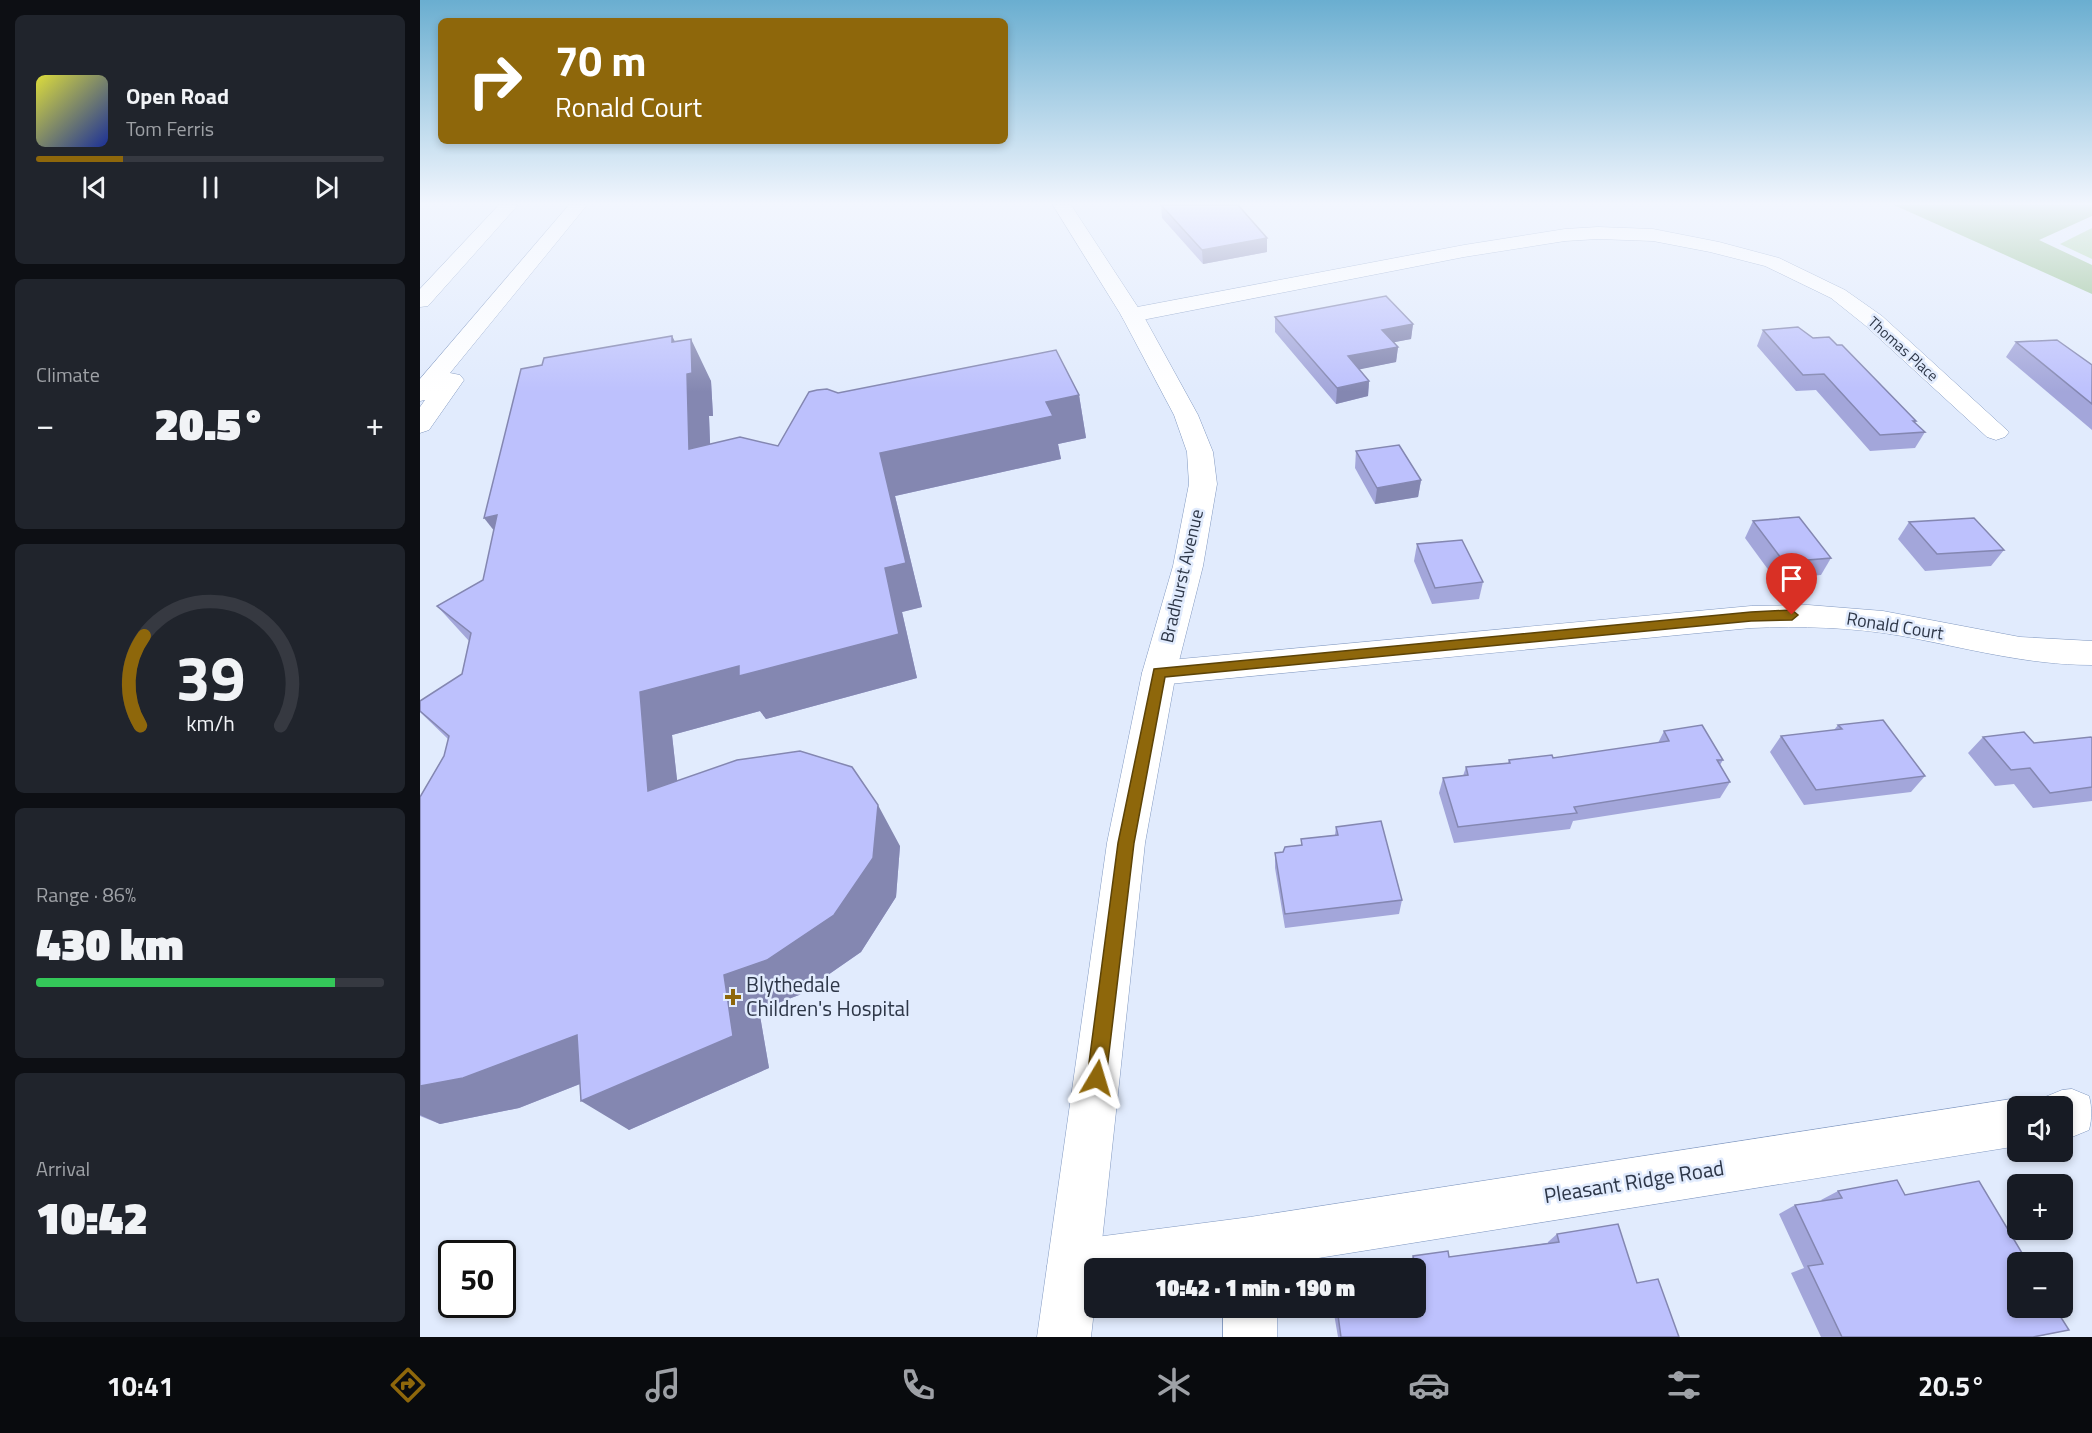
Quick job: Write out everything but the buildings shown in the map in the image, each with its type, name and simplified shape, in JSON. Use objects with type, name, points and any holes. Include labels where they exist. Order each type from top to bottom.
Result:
[{"type":"main road","points":[[420,301],[451,267]]},
{"type":"main road","points":[[420,394],[526,267]]},
{"type":"main road","points":[[420,425],[531,267]]},
{"type":"main road","name":"Bradhurst Avenue","points":[[1064,1337],[1126,843],[1159,673],[1188,566],[1203,484],[1200,452],[1186,415],[1132,315],[1102,267]]},
{"type":"main road","name":"Thomas Place","points":[[1132,315],[1379,267]]},
{"type":"main road","name":"Thomas Place","points":[[1783,267],[1838,294],[1874,321],[1996,432]]},
{"type":"main road","name":"Ronald Court","points":[[1159,673],[1751,617],[1812,614],[1899,624],[2029,652],[2092,653]]},
{"type":"main road","name":"Pleasant Ridge Road","points":[[1073,1266],[1250,1256],[2007,1124]]},
{"type":"main road","points":[[1250,1318],[1250,1337]]},
{"type":"green space","points":[[2033,267],[2092,267],[2092,294]]},
{"type":"place","name":"Blythedale Children's Hospital","points":[[733,997]]},
{"type":"route","points":[[1097,1078],[1126,843],[1159,673],[1792,615]]}]
